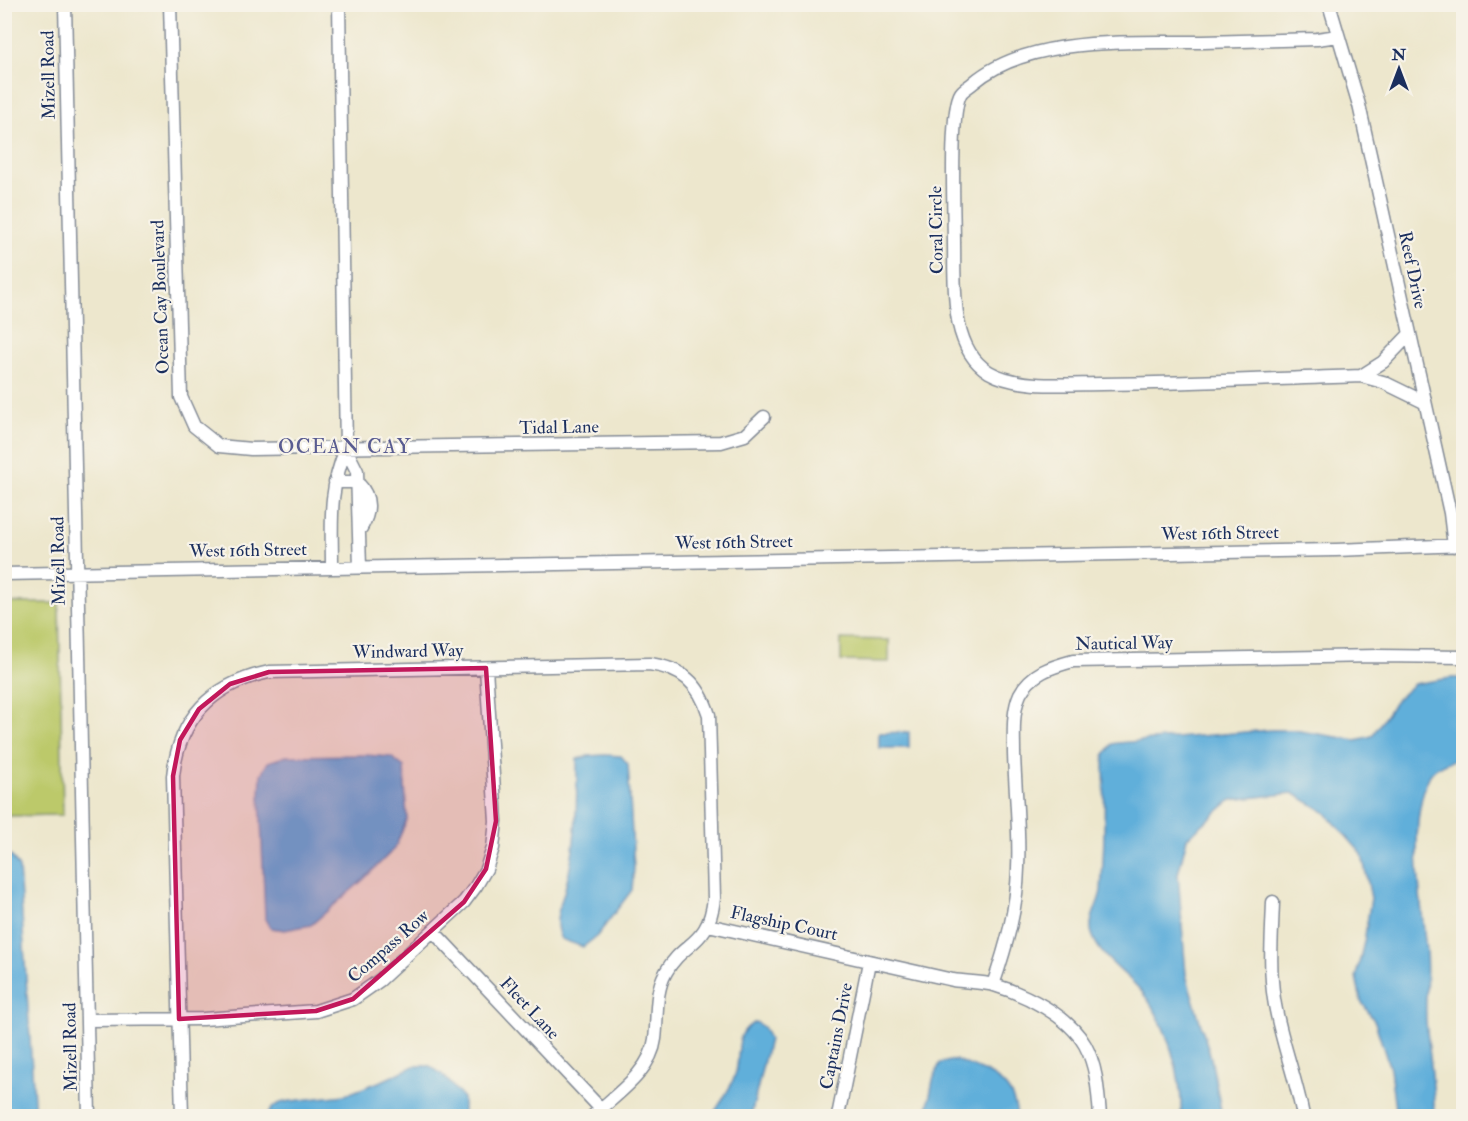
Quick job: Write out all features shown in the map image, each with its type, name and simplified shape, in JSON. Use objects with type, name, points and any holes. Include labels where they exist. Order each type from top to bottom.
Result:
[{"type":"street","name":"Mizell Road","points":[[65,4],[89,1116]]},
{"type":"street","name":"Ocean Cay Boulevard","points":[[170,4],[181,397],[194,426],[219,446],[251,449],[346,449]]},
{"type":"street","points":[[332,567],[332,497],[346,449],[339,4]]},
{"type":"street","name":"Reef Drive","points":[[1329,4],[1359,105],[1424,402],[1459,546]]},
{"type":"street","name":"Coral Circle","points":[[1338,36],[1306,39],[1103,43],[1028,55],[985,73],[960,94],[954,125],[955,306],[962,336],[974,358],[990,372],[1028,383],[1140,383],[1361,376],[1383,382],[1424,402]]},
{"type":"street","points":[[1361,376],[1383,362],[1409,334]]},
{"type":"street","name":"Tidal Lane","points":[[346,449],[721,442],[745,435],[764,417]]},
{"type":"street","points":[[346,449],[357,471],[360,567]]},
{"type":"street","points":[[335,482],[357,482]]},
{"type":"street","name":"West 16th Street","points":[[4,574],[1459,546]]},
{"type":"street","name":"Nautical Way","points":[[993,985],[1013,915],[1018,868],[1014,767],[1015,710],[1020,694],[1031,679],[1047,668],[1073,661],[1378,656],[1464,657]]},
{"type":"street","name":"Windward Way","points":[[179,1019],[173,776],[175,758],[180,740],[189,723],[199,709],[214,695],[230,684],[269,672],[649,664],[676,671],[688,678],[697,688],[709,715],[714,898],[713,912],[708,925]]},
{"type":"street","name":"Compass Row","points":[[87,1020],[203,1019],[316,1011],[353,999],[372,987],[464,902],[486,869],[493,848],[496,821],[486,668]]},
{"type":"street","points":[[1273,902],[1274,1000],[1298,1088],[1303,1116]]},
{"type":"street","name":"Flagship Court","points":[[597,1113],[644,1066],[655,1041],[657,999],[666,972],[674,961],[700,938],[708,925],[954,980],[993,985],[1046,1008],[1085,1044],[1095,1070],[1100,1116]]},
{"type":"street","name":"Fleet Lane","points":[[433,931],[597,1113]]},
{"type":"street","name":"Captains Drive","points":[[838,1116],[869,962]]},
{"type":"street","points":[[179,1019],[182,1116]]},
{"type":"highlighted area","points":[[486,668],[496,821],[486,869],[464,902],[353,999],[316,1011],[179,1019],[173,776],[180,740],[199,709],[230,684],[269,672]]},
{"type":"green space","points":[[5,603],[59,603],[63,815],[5,816]]},
{"type":"green space","points":[[841,639],[889,640],[889,662],[841,661]]},
{"type":"water","points":[[1463,678],[1463,756],[1442,765],[1430,774],[1422,798],[1417,842],[1427,961],[1426,1021],[1433,1080],[1434,1116],[1396,1116],[1390,1069],[1375,1022],[1361,1001],[1356,976],[1371,898],[1362,854],[1325,812],[1293,793],[1231,800],[1187,838],[1178,874],[1186,975],[1211,1058],[1222,1116],[1181,1116],[1176,1068],[1159,1019],[1142,992],[1101,951],[1092,934],[1091,923],[1100,895],[1102,873],[1104,756],[1112,744],[1117,743],[1270,730],[1293,730],[1356,740],[1372,736],[1397,699],[1414,684]]},
{"type":"water","points":[[909,732],[909,748],[879,748],[879,733]]},
{"type":"water","points":[[605,755],[621,756],[628,764],[634,868],[632,890],[597,936],[583,947],[561,939],[557,920],[569,873],[574,841],[577,759]]},
{"type":"water","points":[[286,756],[391,757],[404,767],[407,819],[395,848],[363,880],[311,925],[285,930],[271,928],[265,917],[261,774],[268,762]]},
{"type":"water","points":[[5,851],[19,868],[35,1116],[5,1116]]},
{"type":"water","points":[[756,1022],[763,1027],[769,1039],[751,1116],[712,1116],[733,1080],[741,1038],[748,1026]]},
{"type":"water","points":[[956,1060],[988,1073],[1004,1085],[1015,1103],[1017,1116],[926,1116],[933,1080],[940,1063]]},
{"type":"water","points":[[414,1066],[430,1066],[444,1076],[463,1098],[463,1116],[266,1116],[274,1106],[283,1102],[345,1095]]},
{"type":"district","name":"OCEAN CAY","points":[[345,446]]}]
